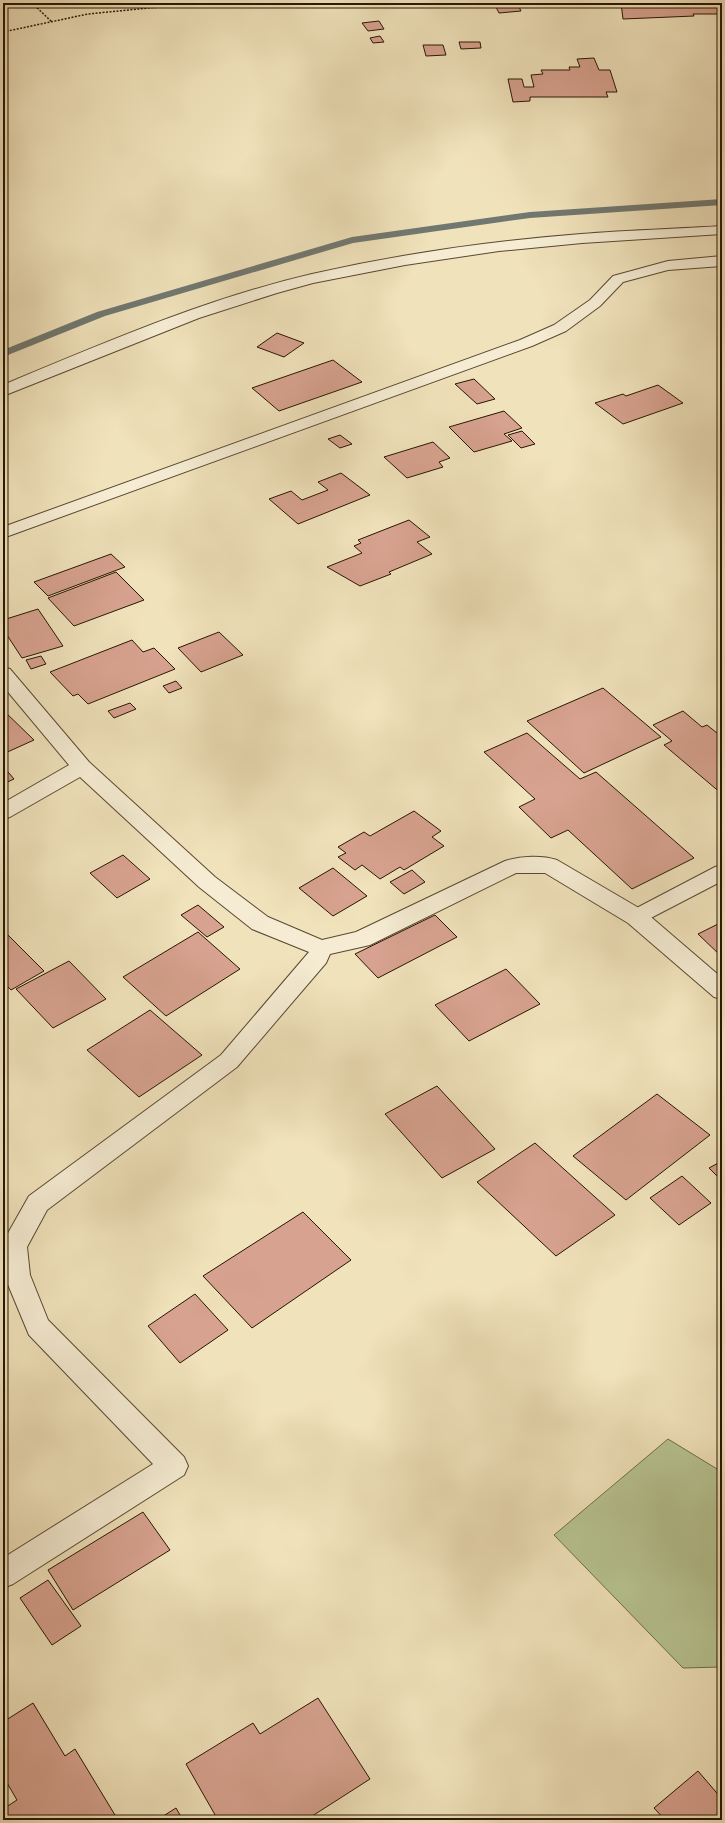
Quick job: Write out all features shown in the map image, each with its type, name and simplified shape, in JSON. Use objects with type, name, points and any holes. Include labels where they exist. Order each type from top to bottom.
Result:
[{"type":"street","points":[[3,391],[195,313],[310,279],[424,257],[492,247],[564,240],[722,230]]},
{"type":"street","points":[[3,534],[526,343],[560,328],[595,303],[618,279],[668,266],[722,261]]},
{"type":"street","points":[[3,674],[82,767],[207,882],[260,923],[321,948],[362,939],[513,866],[549,865],[636,917],[722,991]]},
{"type":"street","points":[[3,812],[82,767]]},
{"type":"street","points":[[3,1574],[174,1466],[38,1327],[17,1275],[14,1246],[38,1203],[229,1061],[318,957],[321,948]]},
{"type":"lane","points":[[636,917],[722,872]]},
{"type":"path","points":[[32,3],[52,22]]},
{"type":"path","points":[[3,32],[109,11],[199,3]]},
{"type":"green space","points":[[668,1439],[722,1472],[722,1667],[683,1668],[554,1535]]},
{"type":"building","points":[[494,3],[517,3],[521,11],[499,13]]},
{"type":"building","points":[[621,3],[722,3],[722,14],[693,14],[694,16],[623,19]]},
{"type":"building","points":[[379,21],[384,29],[368,31],[362,23]]},
{"type":"building","points":[[380,36],[384,42],[373,43],[370,38]]},
{"type":"building","points":[[459,42],[480,42],[481,48],[461,49]]},
{"type":"building","points":[[423,45],[443,45],[446,55],[426,56]]},
{"type":"building","points":[[594,58],[599,70],[610,70],[617,92],[606,92],[608,97],[530,97],[530,101],[513,102],[508,79],[522,79],[524,87],[534,87],[531,75],[543,74],[541,70],[570,70],[569,67],[580,67],[577,59]]},
{"type":"building","points":[[277,333],[304,343],[284,357],[257,347]]},
{"type":"building","points":[[333,360],[362,382],[279,411],[252,388]]},
{"type":"building","points":[[474,379],[495,399],[477,404],[455,384]]},
{"type":"building","points":[[658,385],[683,403],[623,424],[595,403],[623,394],[626,396]]},
{"type":"building","points":[[504,411],[522,428],[504,434],[512,441],[474,452],[449,427]]},
{"type":"building","points":[[522,431],[535,444],[521,448],[508,435]]},
{"type":"building","points":[[340,435],[352,444],[340,448],[328,439]]},
{"type":"building","points":[[433,442],[450,458],[439,462],[443,467],[407,478],[384,457]]},
{"type":"building","points":[[341,473],[370,495],[298,524],[269,499],[291,491],[302,500],[328,490],[318,482]]},
{"type":"building","points":[[409,520],[430,537],[417,542],[432,554],[389,572],[391,574],[360,586],[327,567],[362,553],[354,546],[361,543],[358,540]]},
{"type":"building","points":[[111,554],[125,567],[48,596],[34,582]]},
{"type":"building","points":[[116,572],[144,600],[74,626],[48,598]]},
{"type":"building","points":[[38,609],[63,646],[22,658],[3,629],[3,620]]},
{"type":"building","points":[[219,632],[243,655],[201,672],[178,648]]},
{"type":"building","points":[[132,640],[143,652],[154,648],[175,669],[88,704],[78,694],[73,696],[50,672]]},
{"type":"building","points":[[41,656],[46,664],[31,669],[26,660]]},
{"type":"building","points":[[176,681],[182,688],[169,693],[163,686]]},
{"type":"building","points":[[603,688],[661,737],[584,773],[527,721]]},
{"type":"building","points":[[130,703],[136,709],[114,718],[108,711]]},
{"type":"building","points":[[3,710],[34,740],[3,754]]},
{"type":"building","points":[[683,711],[702,727],[707,725],[722,737],[722,794],[664,745],[672,741],[653,725]]},
{"type":"building","points":[[527,733],[580,779],[596,772],[694,858],[632,889],[568,830],[551,838],[519,807],[535,799],[484,752]]},
{"type":"building","points":[[3,766],[14,779],[3,784]]},
{"type":"building","points":[[414,811],[441,831],[432,837],[444,846],[404,870],[400,867],[380,879],[362,865],[355,870],[338,857],[346,853],[338,847],[364,832],[370,836]]},
{"type":"building","points":[[123,855],[150,879],[117,898],[90,873]]},
{"type":"building","points":[[333,868],[367,896],[333,916],[299,888]]},
{"type":"building","points":[[412,870],[425,882],[404,894],[390,882]]},
{"type":"building","points":[[198,905],[224,927],[207,937],[181,915]]},
{"type":"building","points":[[435,915],[457,937],[378,978],[355,954]]},
{"type":"building","points":[[722,922],[722,957],[698,934]]},
{"type":"building","points":[[3,930],[44,971],[11,990],[3,982]]},
{"type":"building","points":[[198,932],[240,969],[166,1016],[123,977]]},
{"type":"building","points":[[69,961],[106,999],[53,1028],[16,989]]},
{"type":"building","points":[[506,969],[540,1004],[469,1041],[435,1005]]},
{"type":"building","points":[[150,1010],[202,1055],[139,1097],[87,1050]]},
{"type":"building","points":[[437,1086],[495,1149],[442,1178],[385,1114]]},
{"type":"building","points":[[657,1094],[710,1135],[626,1200],[573,1156]]},
{"type":"building","points":[[535,1143],[615,1215],[556,1256],[477,1182]]},
{"type":"building","points":[[722,1161],[722,1181],[709,1168]]},
{"type":"building","points":[[682,1176],[711,1203],[679,1225],[650,1198]]},
{"type":"building","points":[[303,1212],[351,1260],[252,1328],[203,1276]]},
{"type":"building","points":[[195,1294],[228,1330],[180,1363],[148,1326]]},
{"type":"building","points":[[143,1512],[170,1550],[73,1610],[48,1570]]},
{"type":"building","points":[[48,1580],[81,1626],[52,1645],[20,1598]]},
{"type":"building","points":[[318,1698],[370,1779],[306,1820],[218,1820],[186,1764],[253,1723],[260,1734]]},
{"type":"building","points":[[33,1703],[65,1756],[75,1749],[118,1820],[7,1820],[3,1809],[17,1800],[3,1776],[3,1722]]},
{"type":"building","points":[[698,1771],[722,1799],[722,1820],[665,1820],[654,1808]]},
{"type":"building","points":[[176,1808],[183,1820],[157,1820]]},
{"type":"waterway","points":[[3,354],[101,314],[352,240],[530,215],[722,202]]}]
